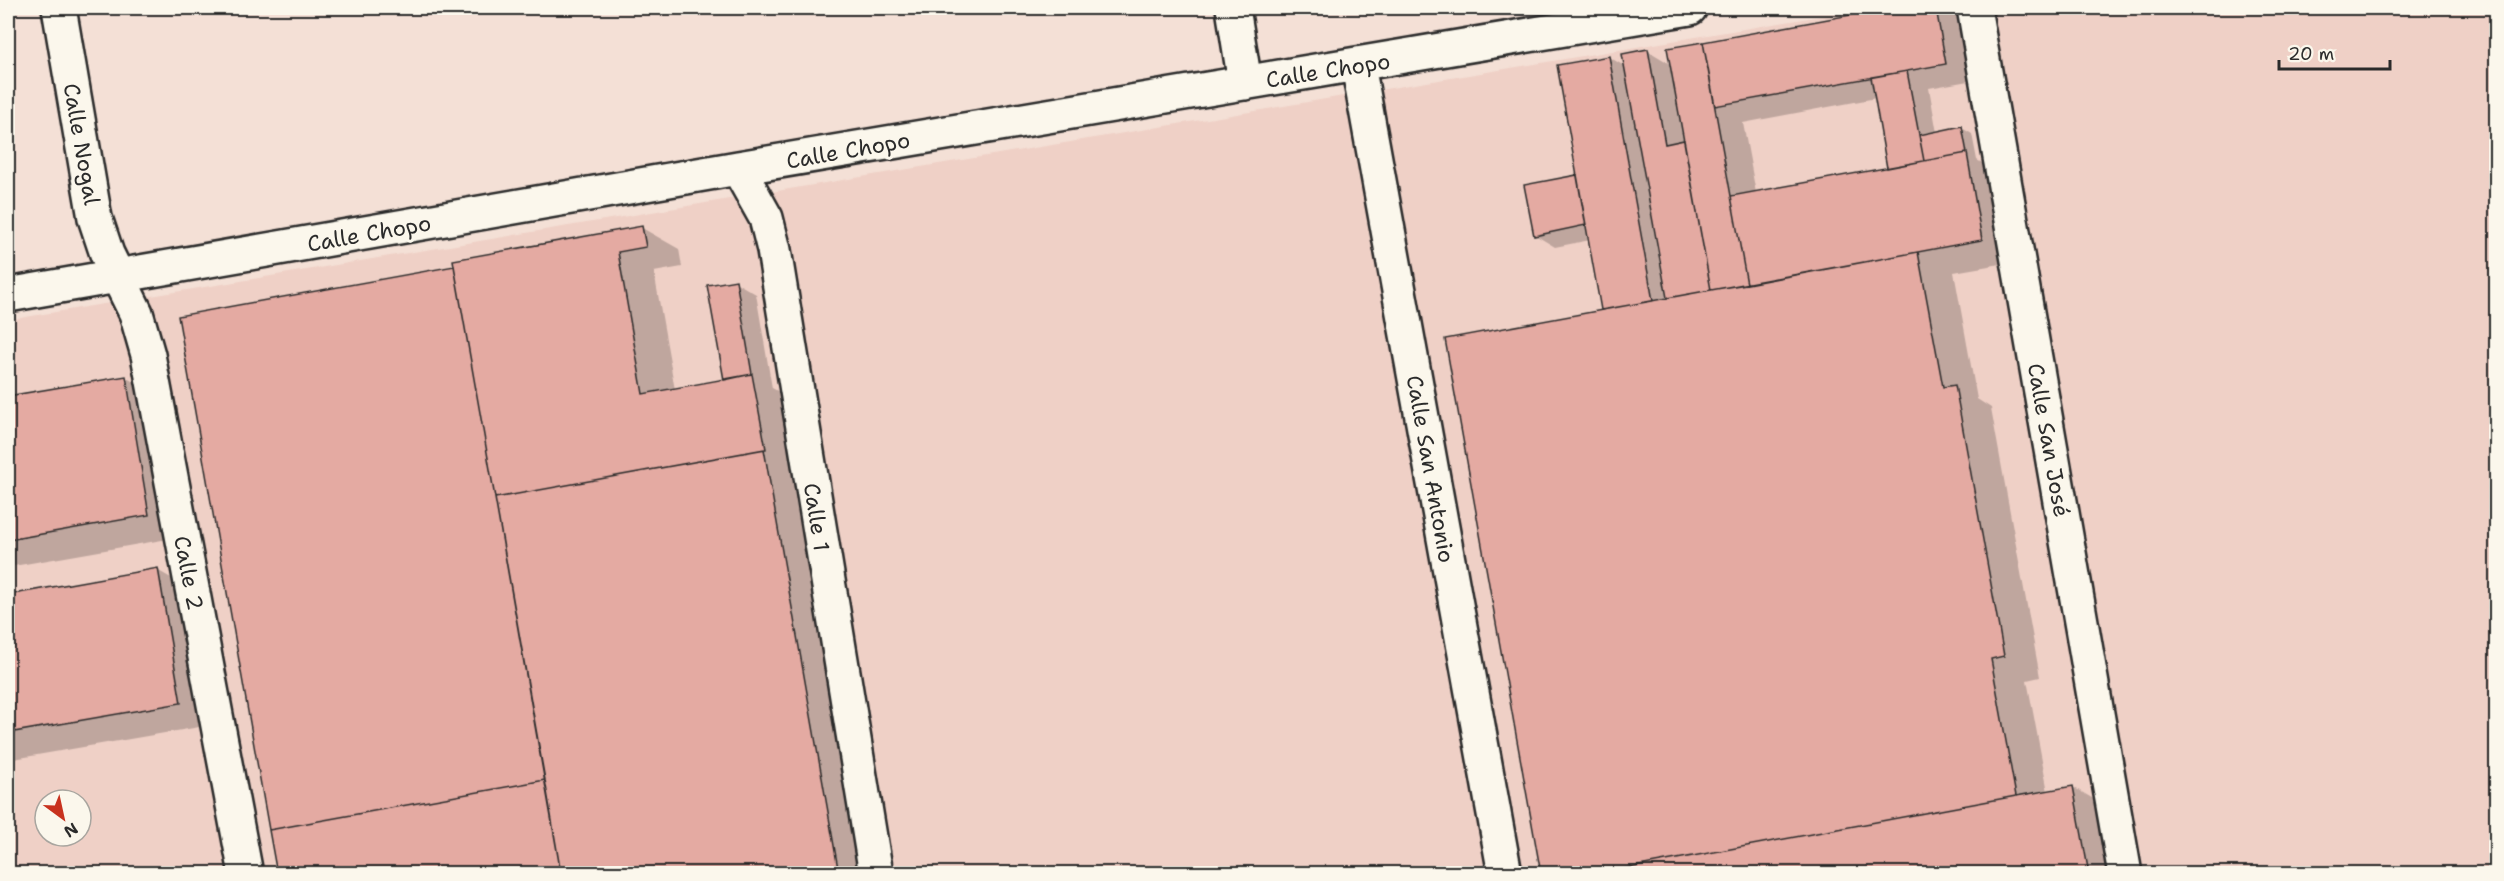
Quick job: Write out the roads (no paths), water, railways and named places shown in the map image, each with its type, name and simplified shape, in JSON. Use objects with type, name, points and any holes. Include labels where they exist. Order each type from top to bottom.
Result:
[{"type":"street","name":"Calle Nogal","points":[[59,8],[94,218],[107,254],[119,276]]},
{"type":"street","points":[[1233,8],[1245,83]]},
{"type":"street","name":"Calle Chopo","points":[[8,295],[738,168],[1690,8]]},
{"type":"street","name":"Calle San José","points":[[1974,8],[2125,873]]},
{"type":"street","name":"Calle San Antonio","points":[[1358,65],[1505,873]]},
{"type":"street","name":"Calle 1","points":[[738,168],[766,218],[774,250],[876,873]]},
{"type":"street","name":"Calle 2","points":[[119,276],[136,313],[148,355],[246,873]]}]
